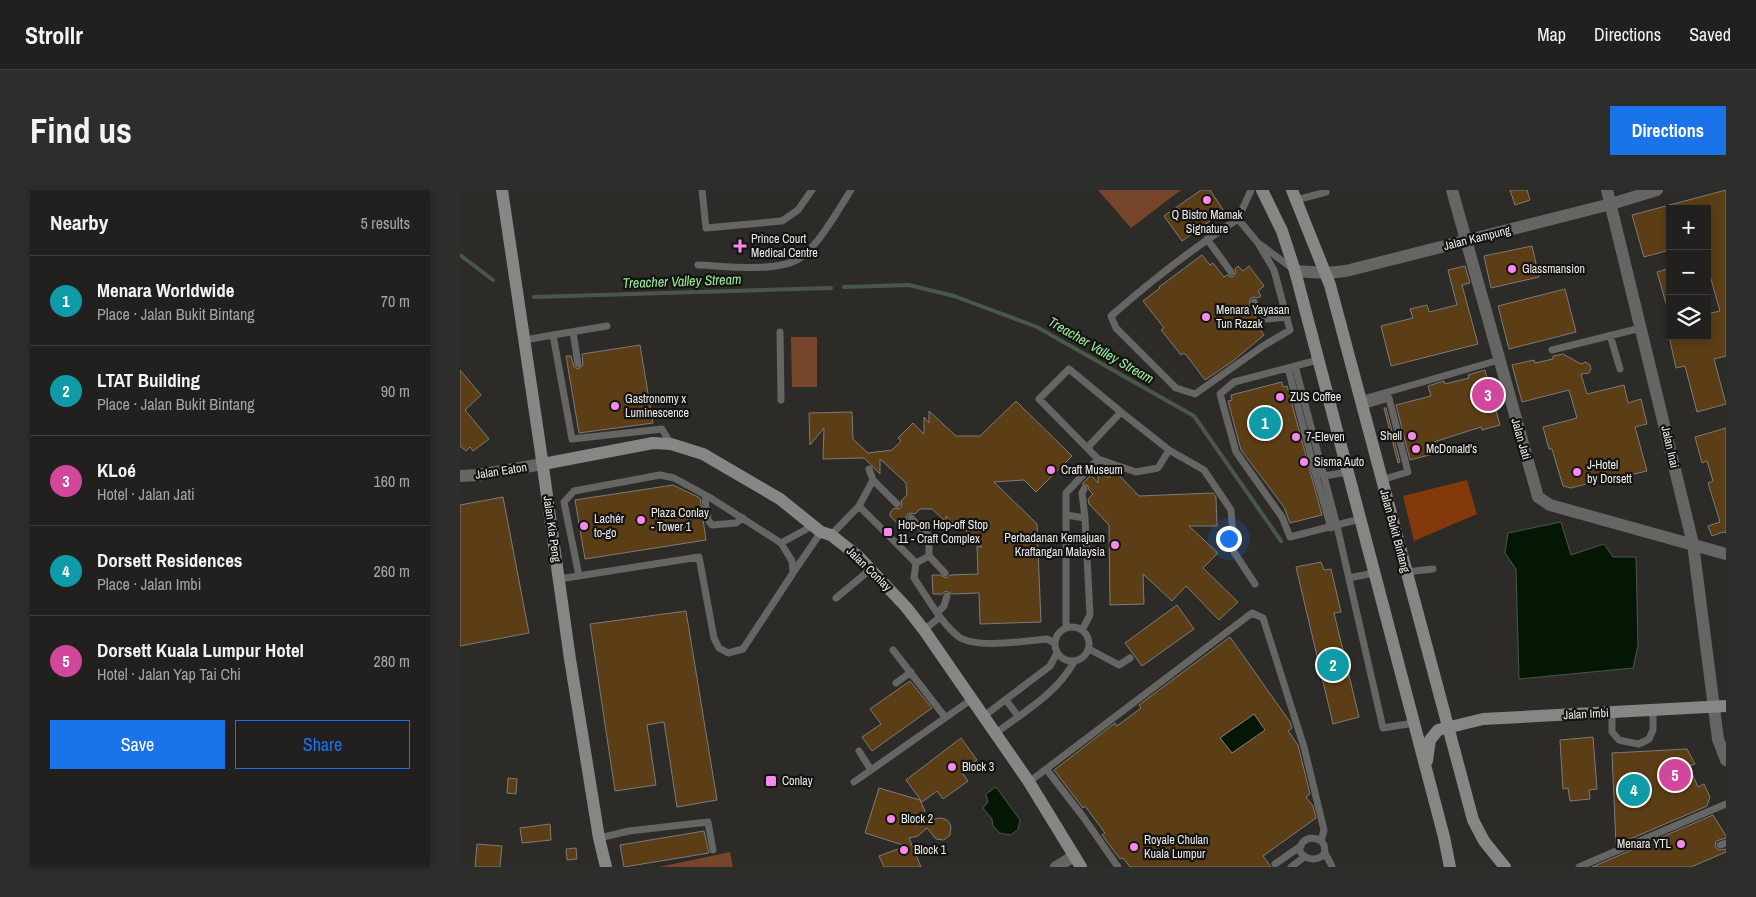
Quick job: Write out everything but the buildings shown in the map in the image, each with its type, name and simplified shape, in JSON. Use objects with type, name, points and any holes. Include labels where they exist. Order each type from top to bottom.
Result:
[{"type":"street","name":"Jalan Kia Peng","points":[[502,190],[559,579],[599,838],[606,867]]},
{"type":"street","points":[[1262,190],[1282,231],[1295,271],[1444,837],[1450,867]]},
{"type":"street","name":"Jalan Jati","points":[[1452,190],[1498,360],[1538,497],[1550,505],[1726,554]]},
{"type":"street","name":"Jalan Inai","points":[[1607,190],[1693,544],[1720,707],[1718,739],[1726,760]]},
{"type":"street","name":"Jalan Kampung","points":[[1295,271],[1326,273],[1346,270],[1611,204],[1657,190]]},
{"type":"street","name":"Jalan Bukit Bintang","points":[[1294,195],[1326,273],[1473,820],[1484,841],[1505,867]]},
{"type":"street","name":"Jalan Conlay","points":[[543,464],[654,443],[671,444],[703,454],[780,499],[871,569],[906,606],[1030,782],[1078,862]]},
{"type":"street","name":"Jalan Eaton","points":[[460,476],[543,464]]},
{"type":"street","name":"Jalan Imbi","points":[[1448,727],[1483,719],[1720,707]]},
{"type":"street","points":[[1426,769],[1430,740],[1438,730],[1448,727]]},
{"type":"street","points":[[1056,867],[1078,862]]},
{"type":"lane","points":[[702,190],[706,228],[782,221],[798,210],[812,190]]},
{"type":"lane","points":[[698,265],[776,267],[801,258],[820,237],[851,190]]},
{"type":"lane","points":[[1238,219],[1258,243],[1274,270],[1290,330],[1263,346],[1195,394],[1176,388],[1116,328],[1111,316],[1207,239],[1238,219],[1251,190]]},
{"type":"lane","points":[[1294,195],[1326,192],[1325,190]]},
{"type":"lane","points":[[1207,239],[1231,272]]},
{"type":"lane","points":[[1258,243],[1295,271]]},
{"type":"lane","points":[[1254,302],[1266,318],[1287,317]]},
{"type":"lane","points":[[525,340],[607,326]]},
{"type":"lane","points":[[1552,350],[1641,328]]},
{"type":"lane","points":[[573,332],[578,364]]},
{"type":"lane","points":[[780,332],[781,400]]},
{"type":"lane","points":[[553,335],[572,439],[662,429],[671,444]]},
{"type":"lane","points":[[1610,335],[1620,369]]},
{"type":"lane","points":[[1318,360],[1234,382],[1220,394],[1236,452],[1282,517],[1290,537],[1360,519]]},
{"type":"lane","points":[[1361,403],[1498,360]]},
{"type":"lane","points":[[1296,366],[1324,476],[1334,527]]},
{"type":"lane","points":[[1288,368],[1314,469],[1349,578],[1383,728],[1414,723]]},
{"type":"lane","points":[[1169,450],[1158,468],[1136,472],[1098,459],[1039,399],[1069,370],[1169,450],[1204,470],[1231,510],[1234,552],[1255,584]]},
{"type":"lane","points":[[1361,403],[1389,398],[1406,463],[1408,472],[1381,480]]},
{"type":"lane","points":[[1087,448],[1121,412]]},
{"type":"lane","points":[[1066,628],[1066,493],[1098,459]]},
{"type":"lane","points":[[869,469],[873,480],[898,504]]},
{"type":"lane","points":[[1314,469],[1324,476],[1348,472]]},
{"type":"lane","points":[[580,576],[564,502],[574,491],[660,476],[674,478],[709,497],[781,543],[792,561],[793,573]]},
{"type":"lane","points":[[781,543],[822,531],[859,506],[873,480]]},
{"type":"lane","points":[[1082,630],[1090,615],[1082,493],[1084,489]]},
{"type":"lane","points":[[709,497],[705,500],[708,520],[712,524],[736,523],[742,518]]},
{"type":"lane","points":[[859,506],[916,563]]},
{"type":"lane","points":[[1066,515],[1085,518]]},
{"type":"lane","points":[[912,518],[929,536],[929,556],[945,573]]},
{"type":"lane","points":[[559,579],[702,555],[714,638],[719,648],[728,653],[744,649],[822,531]]},
{"type":"lane","points":[[916,563],[929,556]]},
{"type":"lane","points":[[916,563],[914,578],[939,615],[960,638],[984,644],[1047,639],[1055,643]]},
{"type":"lane","points":[[836,598],[871,569]]},
{"type":"lane","points":[[1406,572],[1434,569]]},
{"type":"lane","points":[[1349,578],[1374,573]]},
{"type":"lane","points":[[924,630],[939,615],[947,596]]},
{"type":"lane","points":[[1030,782],[1252,613],[1263,618],[1304,746],[1324,830],[1321,841]]},
{"type":"lane","points":[[1074,627],[1082,630],[1087,635],[1089,649],[1080,660],[1074,662],[1064,660],[1057,653],[1056,637],[1066,628],[1074,627]]},
{"type":"lane","points":[[1089,649],[1119,665],[1130,658]]},
{"type":"lane","points":[[894,650],[945,717]]},
{"type":"lane","points":[[984,716],[1050,666],[1057,653]]},
{"type":"lane","points":[[996,733],[1050,693],[1062,681],[1074,662]]},
{"type":"lane","points":[[896,683],[911,672]]},
{"type":"lane","points":[[854,782],[972,699]]},
{"type":"lane","points":[[1006,700],[1018,716]]},
{"type":"lane","points":[[1612,712],[1612,732],[1619,740],[1638,744],[1649,739],[1653,730],[1653,710]]},
{"type":"lane","points":[[858,751],[871,770]]},
{"type":"lane","points":[[1047,770],[1084,818],[1118,867]]},
{"type":"lane","points":[[1579,867],[1726,804]]},
{"type":"lane","points":[[599,838],[629,831],[708,822],[713,850]]},
{"type":"lane","points":[[1275,864],[1310,838],[1318,839],[1324,844],[1324,856],[1318,862],[1310,862],[1303,858],[1301,846]]},
{"type":"lane","points":[[1325,852],[1330,858],[1332,867]]},
{"type":"lane","points":[[1291,867],[1303,858]]},
{"type":"shaded area","points":[[1098,190],[1181,190],[1131,228]]},
{"type":"shaded area","points":[[791,337],[817,337],[817,387],[792,387]]},
{"type":"shaded area","points":[[1467,480],[1477,514],[1414,541],[1403,496]]},
{"type":"shaded area","points":[[1561,522],[1571,555],[1604,544],[1613,557],[1636,557],[1638,645],[1633,668],[1519,679],[1516,569],[1505,553],[1508,533]]},
{"type":"shaded area","points":[[1254,714],[1277,746],[1266,754],[1254,738],[1232,753],[1220,738]]},
{"type":"shaded area","points":[[996,787],[1020,820],[1018,829],[1011,835],[1000,833],[993,826],[992,819],[983,808],[988,802],[986,794]]},
{"type":"shaded area","points":[[730,852],[733,867],[659,867]]},
{"type":"waterway","name":"Treacher Valley Stream","points":[[460,255],[493,280]]},
{"type":"waterway","name":"Treacher Valley Stream","points":[[844,287],[909,285],[954,296],[1037,327],[1194,416],[1281,541]]},
{"type":"waterway","name":"Treacher Valley Stream","points":[[534,297],[831,288]]},
{"type":"place","name":"Q Bistro Mamak Signature","points":[[1207,200]]},
{"type":"place","name":"Prince Court Medical Centre","points":[[740,246]]},
{"type":"place","name":"Glassmansion","points":[[1512,269]]},
{"type":"place","name":"Menara Yayasan Tun Razak","points":[[1206,317]]},
{"type":"place","name":"KLoé","points":[[1488,395]]},
{"type":"place","name":"ZUS Coffee","points":[[1280,397]]},
{"type":"place","name":"Gastronomy x Luminescence","points":[[615,406]]},
{"type":"place","name":"Menara Worldwide","points":[[1265,423]]},
{"type":"place","name":"Shell","points":[[1412,436]]},
{"type":"place","name":"7-Eleven","points":[[1296,437]]},
{"type":"place","name":"McDonald's","points":[[1416,449]]},
{"type":"place","name":"Sisma Auto","points":[[1304,462]]},
{"type":"place","name":"Craft Museum","points":[[1051,470]]},
{"type":"place","name":"J-Hotel by Dorsett","points":[[1577,472]]},
{"type":"place","name":"Plaza Conlay - Tower 1","points":[[641,520]]},
{"type":"place","name":"Lachér to-go","points":[[584,526]]},
{"type":"place","name":"Hop-on Hop-off Stop 11 - Craft Complex","points":[[888,532]]},
{"type":"place","name":"Perbadanan Kemajuan Kraftangan Malaysia","points":[[1115,545]]},
{"type":"place","name":"LTAT Building","points":[[1333,665]]},
{"type":"place","name":"Block 3","points":[[952,767]]},
{"type":"place","name":"Dorsett Kuala Lumpur Hotel","points":[[1675,775]]},
{"type":"place","name":"Conlay","points":[[771,781]]},
{"type":"place","name":"Dorsett Residences","points":[[1634,790]]},
{"type":"place","name":"Block 2","points":[[891,819]]},
{"type":"place","name":"Menara YTL","points":[[1681,844]]},
{"type":"place","name":"Royale Chulan Kuala Lumpur","points":[[1134,847]]},
{"type":"place","name":"Block 1","points":[[904,850]]}]
